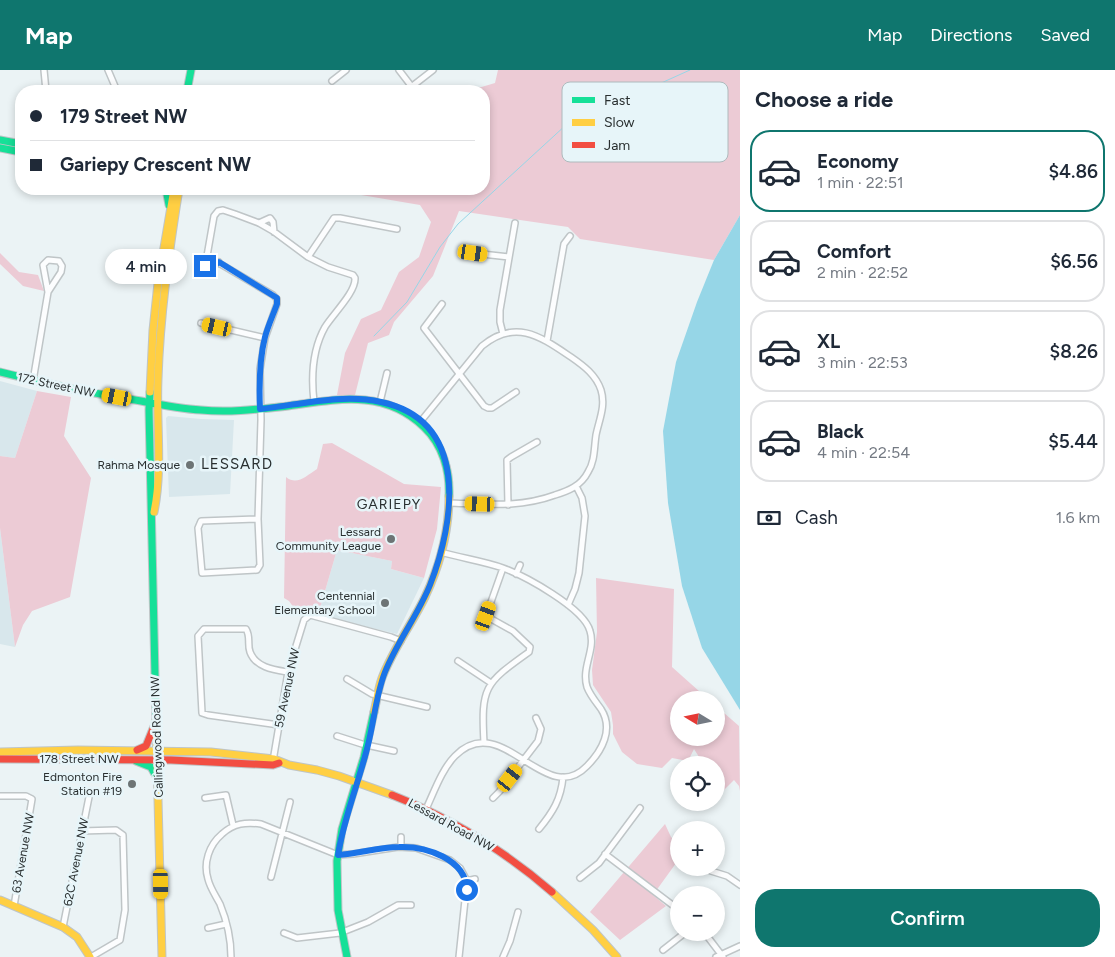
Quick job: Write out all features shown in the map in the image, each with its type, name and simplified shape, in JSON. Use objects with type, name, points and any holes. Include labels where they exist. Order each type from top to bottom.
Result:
[{"type":"main road","points":[[189,85],[191,70]]},
{"type":"main road","points":[[0,140],[15,143]]},
{"type":"main road","points":[[0,150],[15,151]]},
{"type":"main road","points":[[168,195],[170,205],[168,219]]},
{"type":"main road","name":"Callingwood Road NW","points":[[162,957],[152,579],[153,517],[158,496],[153,403],[154,321],[158,283],[173,195]]},
{"type":"main road","name":"Callingwood Road NW","points":[[153,403],[169,250],[178,195]]},
{"type":"main road","name":"172 Street NW","points":[[0,372],[33,381],[200,410],[260,409],[348,399],[380,402],[406,411],[421,421],[438,442],[448,466],[449,503]]},
{"type":"main road","points":[[347,957],[340,933],[335,903],[338,855],[342,830],[368,746],[385,671],[425,597],[441,552],[449,503]]},
{"type":"main road","points":[[130,755],[146,746],[156,718]]},
{"type":"main road","name":"178 Street NW","points":[[0,752],[78,750],[158,756]]},
{"type":"main road","points":[[130,755],[151,767],[156,774],[158,788]]},
{"type":"main road","name":"178 Street NW","points":[[0,759],[130,755]]},
{"type":"main road","name":"Lessard Road NW","points":[[158,756],[275,762],[309,768],[357,781],[397,796],[475,835],[521,866],[581,918],[601,937],[617,957]]},
{"type":"main road","points":[[0,900],[63,927],[77,937],[91,957]]},
{"type":"street","points":[[44,70],[45,85]]},
{"type":"street","points":[[108,70],[114,85]]},
{"type":"street","points":[[332,81],[346,70]]},
{"type":"street","points":[[399,70],[410,85]]},
{"type":"street","points":[[415,85],[434,70]]},
{"type":"street","points":[[219,262],[212,268],[206,269],[205,265],[214,216],[218,211],[235,214],[259,223],[308,257],[353,276],[356,281],[353,289],[326,325],[318,344],[312,374],[314,402]]},
{"type":"street","points":[[259,223],[267,218],[272,219],[274,232]]},
{"type":"street","points":[[308,257],[334,218],[397,229]]},
{"type":"street","points":[[503,334],[500,310],[516,223]]},
{"type":"street","points":[[548,341],[564,244],[570,236]]},
{"type":"street","points":[[473,253],[509,257]]},
{"type":"street","points":[[207,256],[277,298],[277,304],[265,338],[260,369],[258,519],[260,565],[257,570],[202,573],[198,528],[200,521],[258,519]]},
{"type":"street","points":[[33,381],[48,292],[44,265],[48,260],[59,261],[62,266],[61,272],[48,292]]},
{"type":"street","points":[[442,304],[424,328],[486,408],[492,408],[516,392]]},
{"type":"street","points":[[201,323],[265,338]]},
{"type":"street","points":[[421,421],[482,346],[490,339],[503,334],[526,332],[548,341],[587,369],[596,379],[602,395],[603,407],[592,463],[586,476],[576,486],[568,491],[535,502],[508,505],[449,503]]},
{"type":"street","points":[[380,402],[387,373]]},
{"type":"street","points":[[508,505],[507,460],[537,442]]},
{"type":"street","points":[[568,605],[579,573],[585,516],[584,503],[576,486]]},
{"type":"street","points":[[426,809],[451,760],[465,748],[484,743],[502,746],[543,773],[563,777],[581,772],[590,764],[604,744],[607,729],[603,713],[591,696],[586,682],[586,666],[592,645],[591,632],[584,618],[547,591],[503,568],[441,552]]},
{"type":"street","points":[[516,574],[520,565]]},
{"type":"street","points":[[484,743],[482,710],[485,694],[491,683],[501,672],[529,652],[530,647],[512,631],[486,616],[503,568]]},
{"type":"street","name":"59 Avenue NW","points":[[275,762],[278,725],[288,672],[304,620],[310,615],[401,641]]},
{"type":"street","points":[[278,725],[202,713],[198,636],[204,629],[246,629],[249,634],[250,652],[255,660],[268,668],[288,672]]},
{"type":"street","points":[[458,661],[491,683]]},
{"type":"street","points":[[347,679],[369,693],[427,707]]},
{"type":"street","points":[[492,798],[500,792],[540,737],[541,726],[536,718]]},
{"type":"street","points":[[337,736],[368,746],[394,751]]},
{"type":"street","points":[[540,829],[556,808],[563,777]]},
{"type":"street","points":[[205,798],[226,795],[233,825]]},
{"type":"street","name":"63 Avenue NW","points":[[0,796],[26,796],[32,799],[14,906]]},
{"type":"street","name":"62C Avenue NW","points":[[63,927],[89,797]]},
{"type":"street","points":[[271,877],[290,802]]},
{"type":"street","points":[[580,878],[595,867],[640,808]]},
{"type":"street","points":[[231,957],[231,943],[220,905],[208,880],[206,860],[212,845],[221,834],[233,825],[248,822],[261,824],[338,855],[401,847],[416,848],[450,860],[460,868],[466,881],[459,957]]},
{"type":"street","points":[[81,831],[116,830],[123,835],[125,910],[120,940]]},
{"type":"street","points":[[401,837],[401,847]]},
{"type":"street","points":[[605,854],[670,903]]},
{"type":"street","points":[[725,875],[740,885]]},
{"type":"street","points":[[466,881],[476,879]]},
{"type":"street","points":[[284,933],[297,938],[340,933],[368,922],[398,904],[411,905]]},
{"type":"street","points":[[503,957],[510,941],[518,912]]},
{"type":"street","points":[[208,928],[226,924]]},
{"type":"street","points":[[120,940],[125,944]]},
{"type":"street","points":[[91,957],[120,940]]},
{"type":"street","points":[[663,950],[674,941]]},
{"type":"street","points":[[710,941],[720,956],[740,946]]},
{"type":"shaded area","points":[[498,70],[740,70],[740,215],[714,260],[580,239],[568,227],[459,211],[433,276],[394,322],[389,335],[368,343],[355,395],[337,395],[345,353],[361,319],[381,310],[399,272],[419,257],[431,222],[420,205],[361,195],[490,195],[490,85],[488,85],[495,83]]},
{"type":"shaded area","points":[[0,253],[19,272],[38,275],[44,291],[23,286],[0,264]]},
{"type":"shaded area","points":[[0,381],[37,391],[15,458],[0,456]]},
{"type":"shaded area","points":[[37,391],[71,397],[64,436],[91,478],[70,597],[32,611],[23,625],[15,647],[0,528],[0,456],[15,458]]},
{"type":"shaded area","points":[[168,416],[234,420],[230,494],[169,497],[166,418]]},
{"type":"shaded area","points":[[332,443],[404,484],[441,487],[437,529],[424,578],[391,569],[392,561],[337,550],[318,615],[309,611],[299,615],[289,601],[284,598],[286,477],[294,481],[298,480],[317,469],[323,444]]},
{"type":"shaded area","points":[[0,528],[15,647],[0,644]]},
{"type":"shaded area","points":[[337,550],[392,561],[391,569],[424,578],[397,634],[318,615]]},
{"type":"shaded area","points":[[596,578],[674,589],[672,667],[699,691],[670,691],[670,746],[725,746],[725,714],[739,726],[740,791],[739,786],[734,780],[725,789],[725,756],[698,756],[694,749],[690,756],[670,756],[670,760],[662,768],[637,764],[622,752],[613,734],[611,712],[593,685],[592,670],[597,632]]},
{"type":"shaded area","points":[[665,824],[670,835],[670,871],[653,895],[666,906],[620,940],[590,912]]},
{"type":"water","points":[[740,215],[740,710],[702,648],[682,586],[668,503],[663,431],[676,362],[697,302],[714,260]]},
{"type":"waterway","points":[[663,82],[690,70]]},
{"type":"waterway","points":[[490,195],[562,129]]},
{"type":"waterway","points":[[374,336],[407,302],[440,247],[458,224],[490,195]]},
{"type":"traffic: fast","points":[[188,85],[191,70]]},
{"type":"traffic: fast","points":[[0,140],[15,143]]},
{"type":"traffic: fast","points":[[0,148],[15,151]]},
{"type":"traffic: fast","points":[[167,195],[169,205]]},
{"type":"traffic: fast","points":[[0,372],[88,392],[171,407],[194,409],[245,410],[343,400],[377,402],[409,415],[431,434],[441,450],[447,468],[449,496]]},
{"type":"traffic: fast","points":[[150,392],[156,720]]},
{"type":"traffic: fast","points":[[347,957],[338,910],[337,861],[342,829],[364,757],[374,712]]},
{"type":"traffic: fast","points":[[136,761],[151,767],[156,776]]},
{"type":"traffic: slow","points":[[150,392],[153,330],[158,283],[173,195]]},
{"type":"traffic: slow","points":[[154,512],[158,479],[159,355],[168,260],[178,195]]},
{"type":"traffic: slow","points":[[374,712],[386,667],[420,607],[435,573],[443,548],[449,496]]},
{"type":"traffic: slow","points":[[156,720],[162,957]]},
{"type":"traffic: slow","points":[[0,752],[78,750],[211,752],[274,759],[289,765],[339,776],[392,795]]},
{"type":"traffic: slow","points":[[552,892],[593,930],[617,957]]},
{"type":"traffic: slow","points":[[0,900],[63,927],[77,937],[90,957]]},
{"type":"traffic: jam","points":[[137,750],[146,746],[155,724]]},
{"type":"traffic: jam","points":[[0,759],[171,760],[273,765],[279,763]]},
{"type":"traffic: jam","points":[[392,795],[435,814],[496,849],[552,892]]},
{"type":"place","name":"Rahma Mosque","points":[[190,465]]},
{"type":"place","name":"Lessard Community League","points":[[391,539]]},
{"type":"place","name":"Centennial Elementary School","points":[[385,603]]},
{"type":"place","name":"Edmonton Fire Station #19","points":[[132,784]]},
{"type":"district","name":"LESSARD","points":[[237,464]]},
{"type":"district","name":"GARIEPY","points":[[389,504]]},
{"type":"route","points":[[205,266],[206,269],[210,269],[219,262],[277,298],[277,304],[262,348],[259,382],[260,409],[341,399],[380,402],[406,411],[421,421],[435,437],[445,456],[448,466],[450,490],[447,522],[441,552],[425,597],[382,680],[368,746],[342,830],[338,855],[398,847],[416,848],[450,860],[460,868],[466,881],[467,890]]}]
